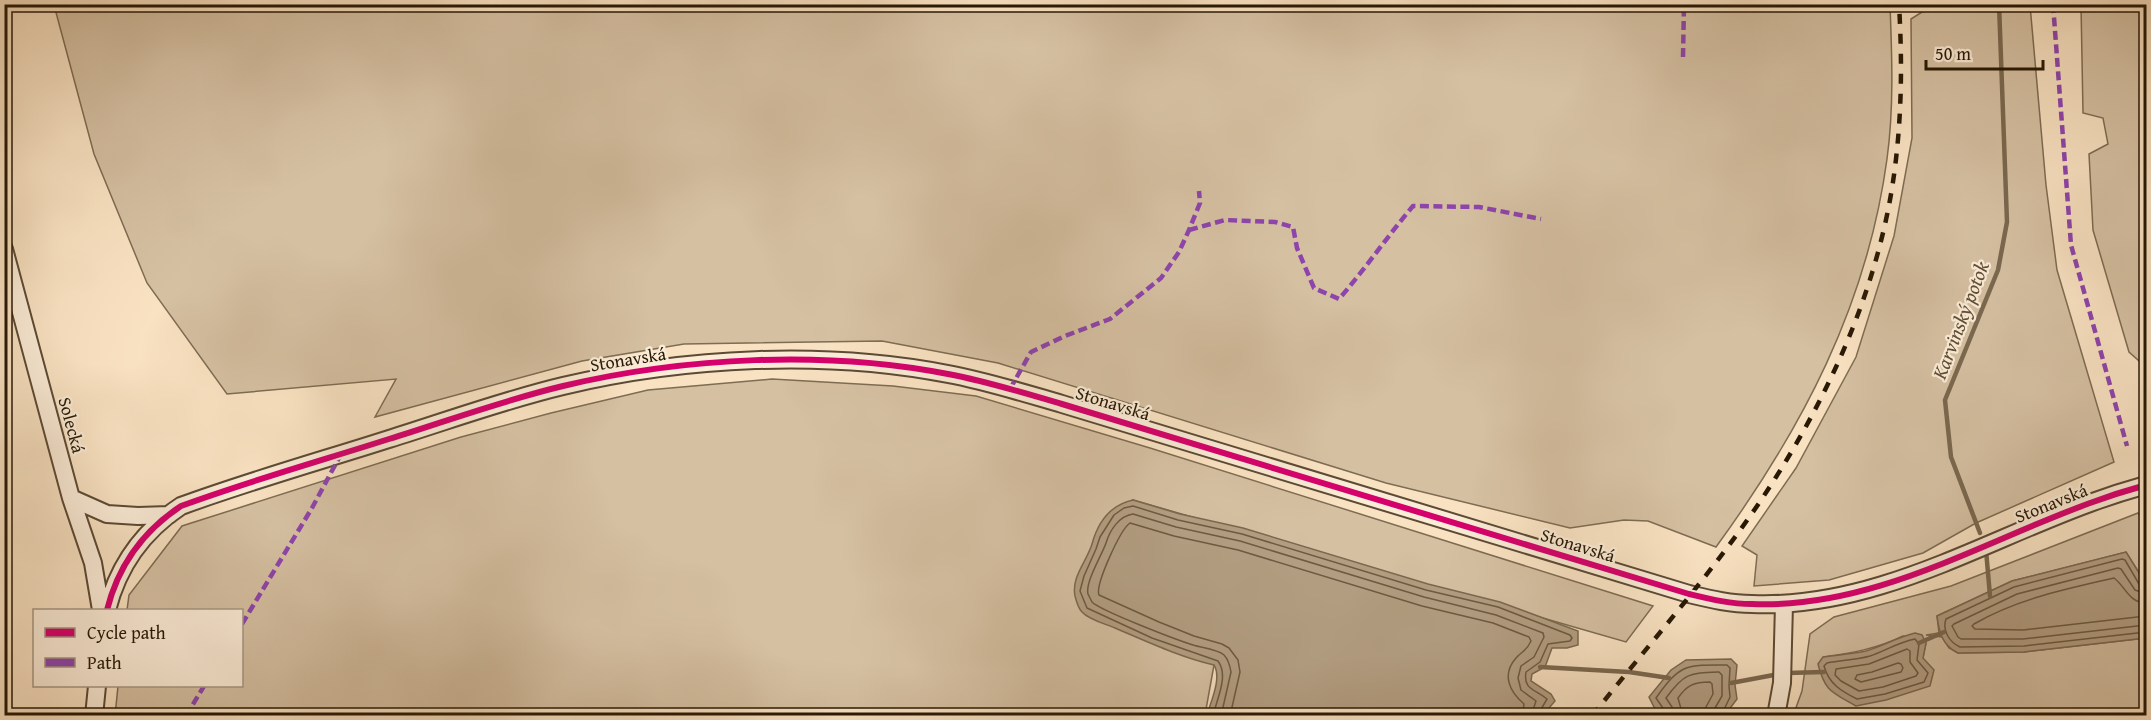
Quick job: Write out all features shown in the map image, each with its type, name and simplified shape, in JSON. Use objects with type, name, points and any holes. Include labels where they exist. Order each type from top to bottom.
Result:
[{"type":"street","name":"Solecká","points":[[4,249],[71,498],[93,562],[101,609]]},
{"type":"street","name":"Stonavská","points":[[107,609],[118,578],[134,549],[169,514],[181,506],[487,407],[565,385],[716,362],[779,360],[856,363],[946,373],[1062,404],[1689,594],[1732,602],[1784,604],[1820,600],[1901,578],[1953,560],[2090,503],[2146,484]]},
{"type":"street","points":[[71,498],[106,514],[138,516],[169,514]]},
{"type":"street","points":[[1776,716],[1782,683],[1784,604]]},
{"type":"street","points":[[94,716],[97,687]]},
{"type":"shaded area","points":[[54,5],[1890,5],[1891,121],[1877,213],[1864,265],[1847,315],[1803,411],[1776,457],[1716,547],[1648,521],[1624,520],[1570,528],[1386,483],[998,363],[882,341],[684,344],[582,361],[375,417],[396,379],[227,394],[147,283],[94,154]]},
{"type":"shaded area","points":[[1951,5],[2030,5],[2046,185],[2057,270],[2114,462],[1976,523],[1923,553],[1829,580],[1754,586],[1757,555],[1742,546],[1796,468],[1856,357],[1894,236],[1912,138],[1911,19],[1922,12]]},
{"type":"shaded area","points":[[2081,5],[2146,5],[2146,367],[2129,352],[2093,230],[2089,154],[2108,144],[2103,118],[2083,113]]},
{"type":"shaded area","points":[[772,379],[893,386],[976,396],[1150,448],[1653,606],[1626,642],[1133,500],[1214,665],[1205,715],[115,716],[118,687],[243,687],[243,609],[127,609],[129,595],[182,526],[461,437],[648,390]]},
{"type":"shaded area","points":[[2138,513],[2146,524],[2146,584],[2126,552],[2012,581],[1937,616],[1939,633],[1926,635],[1942,637],[1949,648],[1958,653],[2024,652],[2146,638],[2146,715],[1793,716],[1802,691],[1810,634],[1834,617],[1951,586]],"holes":[[[1903,636],[1926,643],[1923,658],[1823,657],[1874,647]]]},
{"type":"water","points":[[1133,500],[1180,514],[1243,528],[1428,584],[1500,602],[1578,631],[1578,645],[1552,648],[1545,667],[1532,674],[1531,681],[1551,694],[1555,701],[1543,715],[1207,715],[1217,676],[1214,665],[1176,653],[1093,620],[1082,612],[1077,602],[1075,582],[1098,529],[1112,510]]},
{"type":"water","points":[[2126,552],[2146,584],[2146,638],[2024,652],[1958,653],[1948,646],[1942,637],[1937,616],[2012,581]]},
{"type":"water","points":[[1915,633],[1922,635],[1926,643],[1923,658],[1934,670],[1930,686],[1886,700],[1856,706],[1835,694],[1827,686],[1818,664],[1823,657],[1866,651]]},
{"type":"water","points":[[1731,659],[1737,665],[1735,685],[1737,699],[1725,715],[1662,715],[1654,707],[1649,697],[1671,670],[1686,660]]},
{"type":"waterway","name":"Karvinský potok","points":[[1980,533],[1951,457],[1945,400],[1998,270],[2007,222],[1999,4]]},
{"type":"waterway","name":"Karvinský potok","points":[[1986,550],[1990,596]]},
{"type":"waterway","points":[[1919,643],[1944,632]]},
{"type":"waterway","points":[[1540,667],[1629,672],[1669,678]]},
{"type":"waterway","points":[[1787,673],[1824,672]]},
{"type":"waterway","points":[[1731,683],[1779,674]]},
{"type":"railway","points":[[1592,716],[1696,588],[1755,509],[1805,428],[1847,342],[1864,298],[1889,206],[1899,120],[1901,62],[1899,4]]},
{"type":"marked path","points":[[1683,57],[1684,4]]},
{"type":"marked path","points":[[2053,4],[2071,245],[2127,446]]},
{"type":"marked path","points":[[1010,389],[1031,352],[1110,319],[1161,278],[1179,252],[1189,230],[1200,203],[1199,191]]},
{"type":"marked path","points":[[1189,230],[1225,220],[1275,222],[1293,227],[1297,248],[1314,288],[1339,299],[1413,206],[1479,207],[1541,219]]},
{"type":"marked path","points":[[243,622],[312,508],[341,454]]},
{"type":"marked path","points":[[186,716],[203,687]]},
{"type":"cycle path","points":[[107,609],[118,579],[134,551],[155,527],[181,506],[497,404],[563,386],[657,369],[755,360],[853,362],[901,366],[976,380],[1689,594],[1736,603],[1797,603],[1840,596],[1883,585],[1967,554],[2090,503],[2146,485]]}]
